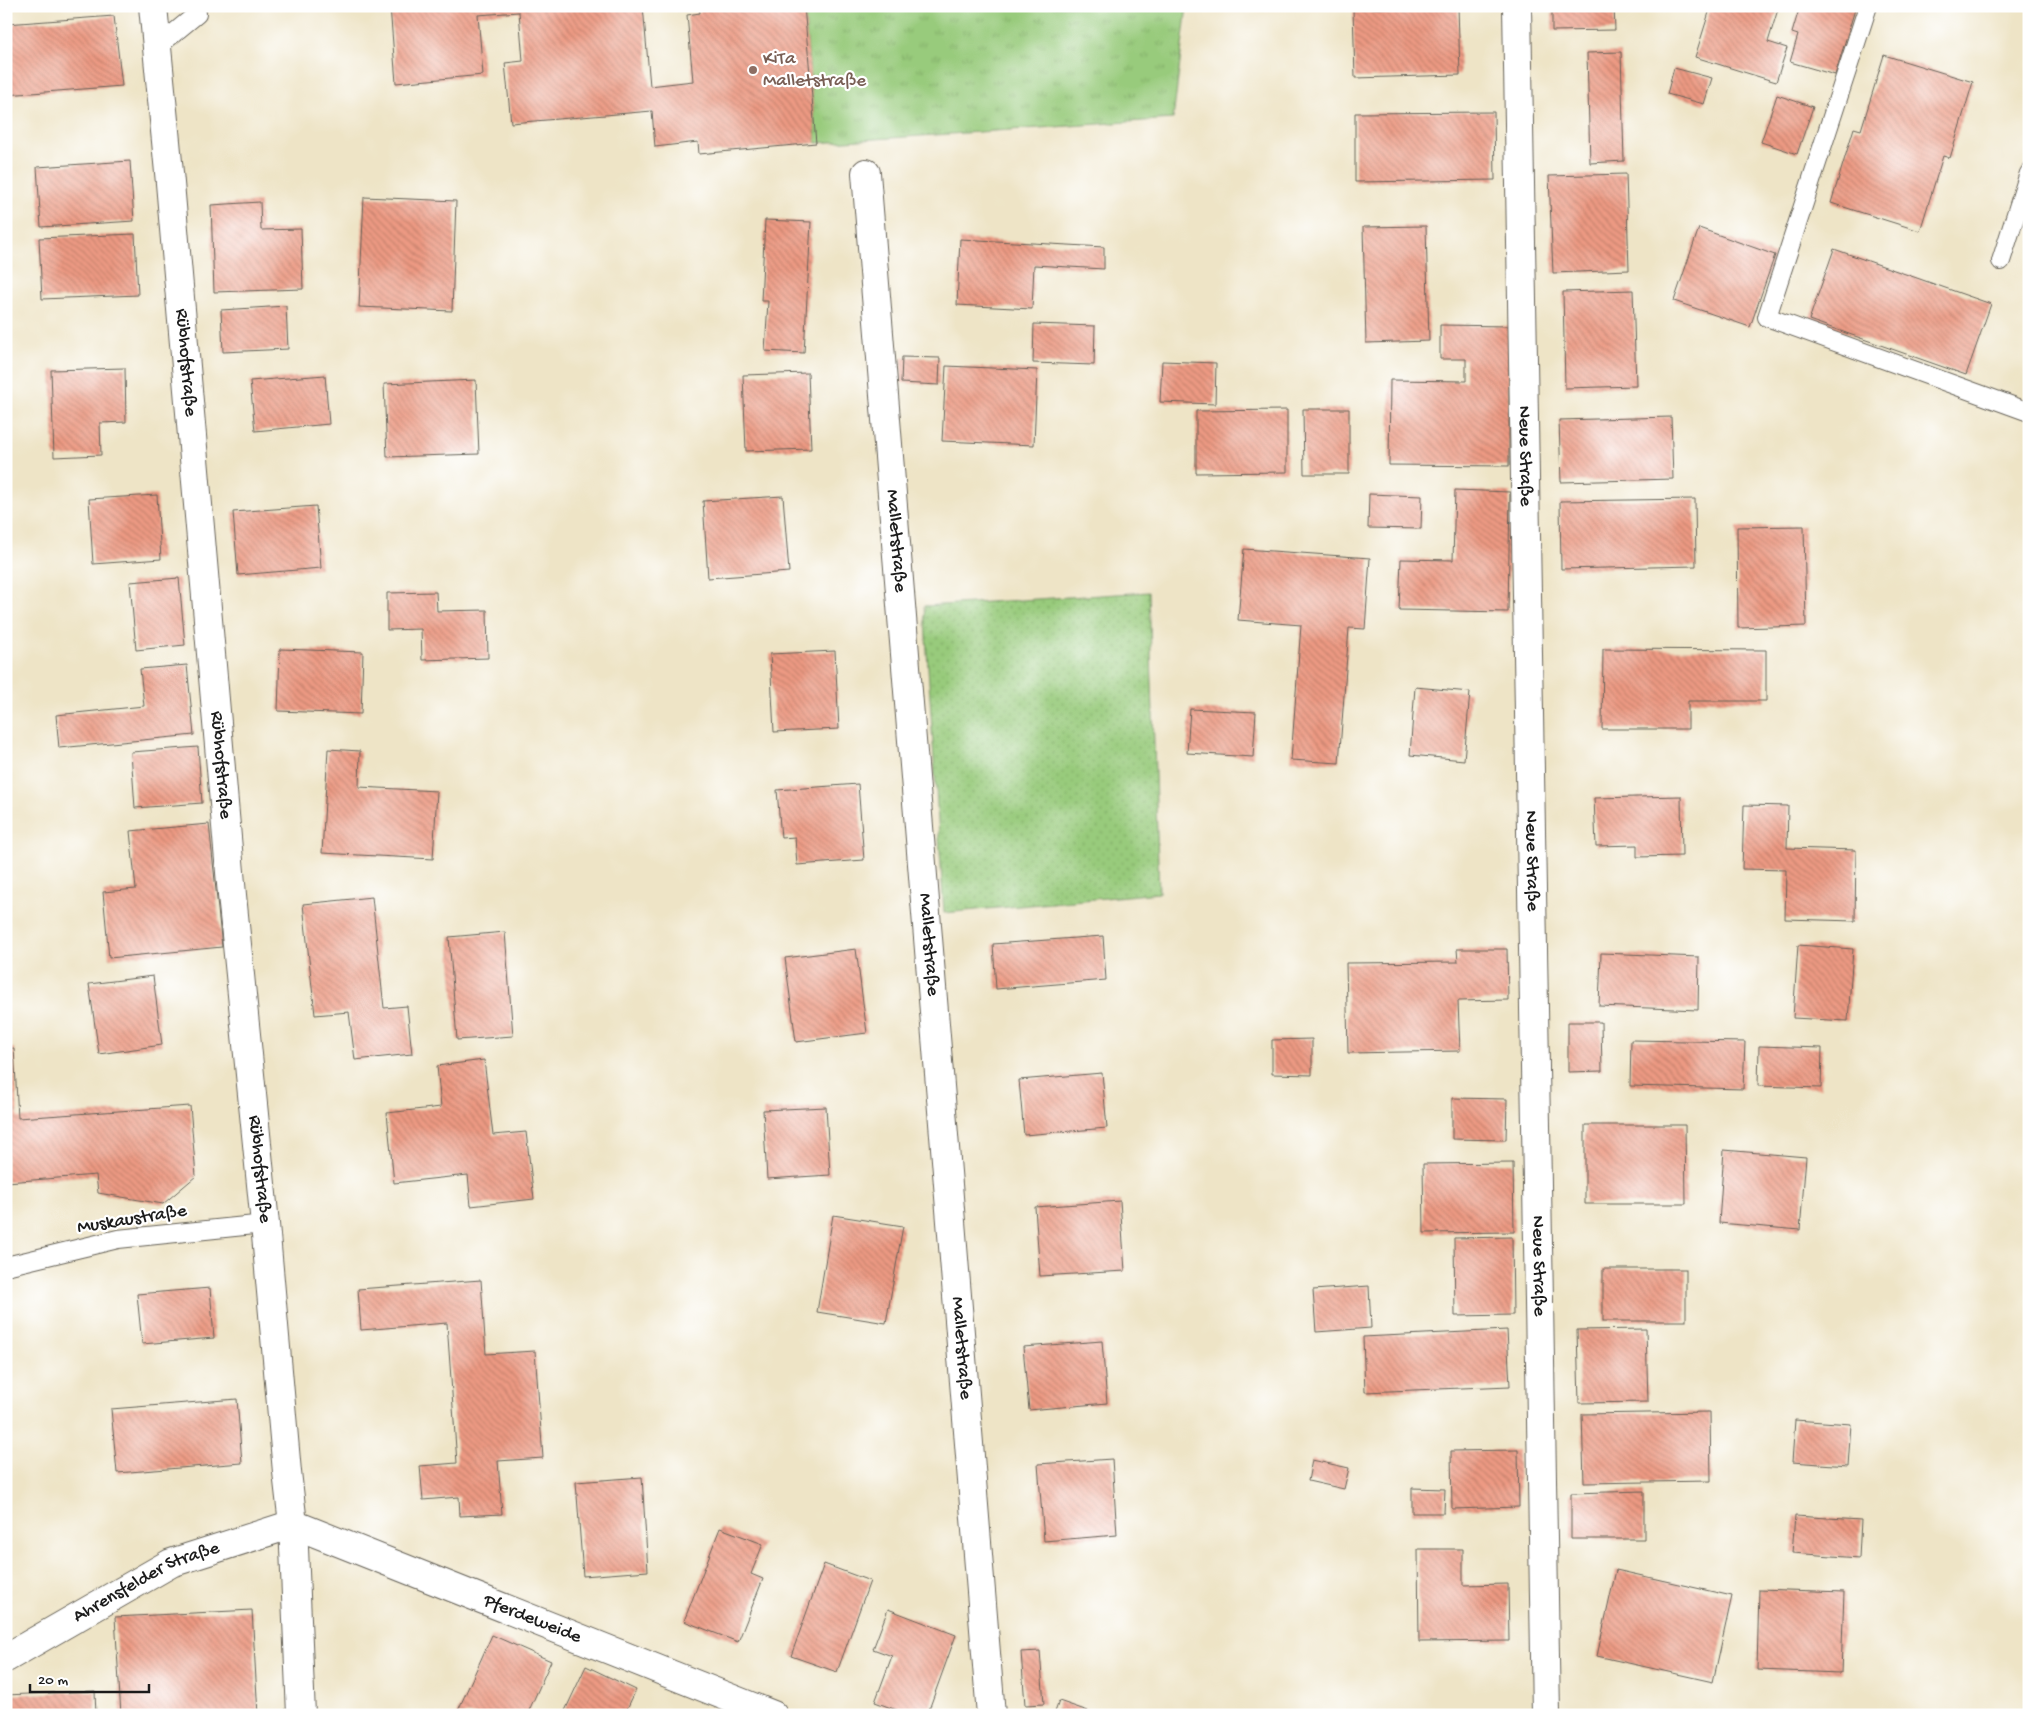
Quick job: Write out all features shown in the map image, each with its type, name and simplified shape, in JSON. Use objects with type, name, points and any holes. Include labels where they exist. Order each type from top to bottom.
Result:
[{"type":"street","name":"Rübhofstraße","points":[[153,6],[232,895],[266,1224],[286,1472],[293,1524],[301,1715]]},
{"type":"street","name":"Neue Straße","points":[[1516,6],[1546,1715]]},
{"type":"street","name":"Malletstraße","points":[[866,173],[991,1715]]},
{"type":"street","name":"Ahrensfelder Straße","points":[[6,1658],[171,1563],[293,1524]]},
{"type":"street","name":"Pferdeweide","points":[[293,1524],[773,1715]]},
{"type":"lane","points":[[157,48],[197,14],[196,6]]},
{"type":"lane","points":[[1868,6],[1767,317],[2029,412]]},
{"type":"lane","points":[[2001,261],[2029,173]]},
{"type":"lane","name":"Muskaustraße","points":[[6,1266],[118,1239],[266,1224]]},
{"type":"green space","points":[[804,6],[1187,6],[1173,119],[816,143]]},
{"type":"green space","points":[[1149,592],[1159,893],[944,913],[924,606]]},
{"type":"building","points":[[390,6],[643,6],[650,86],[693,81],[687,15],[700,13],[699,6],[804,6],[816,143],[699,154],[698,142],[655,147],[652,111],[511,123],[505,63],[523,61],[519,12],[478,15],[483,75],[396,83]]},
{"type":"building","points":[[1458,6],[1460,75],[1355,78],[1353,9]]},
{"type":"building","points":[[1552,6],[1614,6],[1615,30],[1552,31]]},
{"type":"building","points":[[1711,6],[1779,6],[1768,42],[1787,48],[1776,82],[1695,57]]},
{"type":"building","points":[[1800,6],[1856,6],[1835,75],[1790,62],[1798,35],[1792,33]]},
{"type":"building","points":[[114,16],[122,86],[6,95],[6,24]]},
{"type":"building","points":[[1621,52],[1624,161],[1590,163],[1587,53]]},
{"type":"building","points":[[1884,55],[1973,82],[1950,158],[1943,156],[1920,231],[1831,203],[1854,128],[1861,130]]},
{"type":"building","points":[[1674,68],[1712,78],[1704,104],[1667,94]]},
{"type":"building","points":[[1777,95],[1813,107],[1797,154],[1761,142]]},
{"type":"building","points":[[1494,112],[1495,180],[1355,182],[1355,113]]},
{"type":"building","points":[[130,161],[134,221],[41,227],[37,167]]},
{"type":"building","points":[[1626,174],[1629,270],[1553,273],[1549,176]]},
{"type":"building","points":[[364,197],[456,201],[452,311],[359,307]]},
{"type":"building","points":[[260,202],[261,230],[301,229],[303,289],[214,292],[211,205]]},
{"type":"building","points":[[765,220],[811,222],[804,353],[765,351],[768,301],[761,301]]},
{"type":"building","points":[[1426,226],[1429,341],[1366,343],[1363,227]]},
{"type":"building","points":[[1699,228],[1775,255],[1750,327],[1674,301]]},
{"type":"building","points":[[135,234],[138,295],[42,299],[39,238]]},
{"type":"building","points":[[960,239],[1104,247],[1104,269],[1034,265],[1032,309],[957,305]]},
{"type":"building","points":[[1834,249],[1991,304],[1966,375],[1809,320]]},
{"type":"building","points":[[1633,290],[1636,386],[1565,388],[1563,292]]},
{"type":"building","points":[[286,306],[288,349],[223,352],[221,310]]},
{"type":"building","points":[[1034,324],[1095,326],[1094,365],[1033,363]]},
{"type":"building","points":[[1440,325],[1509,326],[1509,466],[1389,465],[1390,380],[1466,381],[1466,359],[1440,359]]},
{"type":"building","points":[[902,357],[940,358],[939,385],[901,383]]},
{"type":"building","points":[[1162,361],[1216,363],[1215,404],[1160,402]]},
{"type":"building","points":[[946,366],[1037,370],[1034,445],[942,441]]},
{"type":"building","points":[[125,368],[126,422],[100,423],[101,455],[54,457],[51,370]]},
{"type":"building","points":[[808,373],[811,449],[746,451],[743,375]]},
{"type":"building","points":[[325,375],[329,424],[255,431],[250,381]]},
{"type":"building","points":[[476,380],[479,454],[387,457],[384,384]]},
{"type":"building","points":[[1303,409],[1349,409],[1349,474],[1304,474]]},
{"type":"building","points":[[1287,410],[1287,472],[1196,473],[1196,411]]},
{"type":"building","points":[[1671,417],[1673,479],[1561,482],[1559,420]]},
{"type":"building","points":[[1455,490],[1510,492],[1508,612],[1399,610],[1401,559],[1453,560]]},
{"type":"building","points":[[1369,494],[1422,496],[1421,529],[1368,528]]},
{"type":"building","points":[[157,495],[161,559],[93,564],[89,499]]},
{"type":"building","points":[[783,496],[789,572],[708,578],[703,501]]},
{"type":"building","points":[[1695,499],[1696,566],[1561,569],[1560,501]]},
{"type":"building","points":[[316,506],[321,568],[238,575],[233,512]]},
{"type":"building","points":[[1804,526],[1806,626],[1738,628],[1737,527]]},
{"type":"building","points":[[1244,549],[1370,558],[1365,629],[1349,628],[1339,763],[1291,760],[1301,625],[1238,620]]},
{"type":"building","points":[[179,578],[185,645],[136,650],[130,582]]},
{"type":"building","points":[[436,592],[437,611],[487,610],[488,658],[422,660],[421,629],[387,630],[387,593]]},
{"type":"building","points":[[280,649],[363,652],[361,714],[278,711]]},
{"type":"building","points":[[1603,649],[1766,650],[1766,701],[1688,701],[1688,729],[1602,729]]},
{"type":"building","points":[[835,651],[839,729],[774,732],[770,654]]},
{"type":"building","points":[[187,665],[194,735],[59,748],[56,715],[144,706],[140,669]]},
{"type":"building","points":[[1415,687],[1470,692],[1464,760],[1410,755]]},
{"type":"building","points":[[1190,709],[1256,712],[1253,757],[1187,753]]},
{"type":"building","points":[[198,747],[202,803],[135,808],[131,752]]},
{"type":"building","points":[[328,749],[360,751],[359,787],[437,791],[433,859],[322,853]]},
{"type":"building","points":[[858,784],[864,860],[797,865],[795,837],[781,838],[777,790]]},
{"type":"building","points":[[1681,796],[1682,856],[1637,857],[1637,845],[1596,846],[1594,798]]},
{"type":"building","points":[[1744,805],[1788,806],[1787,848],[1856,850],[1855,921],[1785,919],[1786,870],[1742,869]]},
{"type":"building","points":[[209,824],[222,947],[109,958],[103,892],[136,889],[130,831]]},
{"type":"building","points":[[372,897],[384,1008],[407,1006],[412,1054],[355,1060],[349,1012],[315,1015],[303,904]]},
{"type":"building","points":[[505,932],[513,1036],[457,1040],[449,937]]},
{"type":"building","points":[[1103,936],[1106,980],[996,989],[993,944]]},
{"type":"building","points":[[1798,945],[1853,949],[1848,1021],[1793,1018]]},
{"type":"building","points":[[856,949],[867,1033],[796,1042],[785,958]]},
{"type":"building","points":[[1457,949],[1507,949],[1508,1000],[1458,1001],[1460,1051],[1348,1053],[1346,963],[1458,962]]},
{"type":"building","points":[[1601,953],[1699,957],[1698,1010],[1599,1006]]},
{"type":"building","points":[[153,976],[162,1045],[99,1054],[89,984]]},
{"type":"building","points":[[1568,1022],[1601,1022],[1602,1071],[1568,1072]]},
{"type":"building","points":[[1312,1039],[1312,1075],[1272,1074],[1272,1040]]},
{"type":"building","points":[[1631,1040],[1745,1042],[1743,1089],[1630,1086]]},
{"type":"building","points":[[1759,1046],[1822,1048],[1821,1088],[1758,1086]]},
{"type":"building","points":[[14,1048],[18,1118],[190,1106],[196,1176],[163,1204],[98,1193],[96,1175],[7,1182],[6,1049]]},
{"type":"building","points":[[484,1060],[493,1135],[526,1132],[534,1199],[471,1206],[468,1175],[394,1183],[387,1113],[441,1107],[437,1066]]},
{"type":"building","points":[[1102,1073],[1107,1128],[1024,1135],[1019,1080]]},
{"type":"building","points":[[1452,1098],[1507,1099],[1506,1140],[1452,1139]]},
{"type":"building","points":[[826,1107],[830,1175],[767,1179],[763,1110]]},
{"type":"building","points":[[1585,1125],[1685,1125],[1686,1204],[1585,1204]]},
{"type":"building","points":[[1724,1150],[1806,1157],[1800,1230],[1719,1223]]},
{"type":"building","points":[[1513,1163],[1514,1232],[1424,1233],[1423,1164]]},
{"type":"building","points":[[1120,1201],[1125,1271],[1040,1276],[1035,1207]]},
{"type":"building","points":[[833,1215],[903,1226],[886,1323],[817,1312]]},
{"type":"building","points":[[1512,1237],[1513,1315],[1455,1316],[1454,1238]]},
{"type":"building","points":[[1603,1269],[1686,1269],[1686,1321],[1603,1321]]},
{"type":"building","points":[[481,1280],[486,1354],[535,1351],[543,1458],[498,1461],[502,1514],[460,1516],[459,1497],[423,1500],[420,1466],[457,1463],[447,1323],[361,1330],[358,1289]]},
{"type":"building","points":[[1369,1286],[1371,1328],[1316,1332],[1313,1290]]},
{"type":"building","points":[[210,1288],[214,1338],[142,1344],[137,1294]]},
{"type":"building","points":[[1646,1329],[1648,1402],[1579,1403],[1577,1330]]},
{"type":"building","points":[[1507,1330],[1510,1386],[1365,1392],[1363,1337]]},
{"type":"building","points":[[1102,1341],[1107,1403],[1029,1410],[1023,1347]]},
{"type":"building","points":[[237,1399],[242,1463],[117,1473],[111,1409]]},
{"type":"building","points":[[1710,1412],[1711,1481],[1584,1483],[1582,1414]]},
{"type":"building","points":[[1795,1420],[1851,1424],[1848,1466],[1792,1462]]},
{"type":"building","points":[[1518,1450],[1519,1507],[1452,1509],[1451,1451]]},
{"type":"building","points":[[1112,1459],[1117,1535],[1044,1541],[1038,1464]]},
{"type":"building","points":[[1312,1460],[1349,1468],[1344,1489],[1308,1481]]},
{"type":"building","points":[[642,1477],[648,1571],[583,1576],[576,1482]]},
{"type":"building","points":[[1412,1488],[1445,1489],[1444,1513],[1412,1513]]},
{"type":"building","points":[[1644,1491],[1644,1539],[1571,1539],[1571,1493]]},
{"type":"building","points":[[1795,1516],[1861,1520],[1859,1558],[1792,1553]]},
{"type":"building","points":[[720,1528],[763,1544],[751,1574],[763,1579],[738,1642],[684,1621]]},
{"type":"building","points":[[1418,1549],[1463,1549],[1463,1585],[1508,1584],[1509,1641],[1419,1642]]},
{"type":"building","points":[[824,1564],[870,1581],[837,1672],[791,1656]]},
{"type":"building","points":[[1616,1570],[1732,1596],[1713,1682],[1597,1656]]},
{"type":"building","points":[[1759,1589],[1844,1592],[1841,1673],[1757,1670]]},
{"type":"building","points":[[888,1609],[956,1635],[927,1715],[910,1715],[875,1702],[892,1656],[873,1649]]},
{"type":"building","points":[[252,1610],[258,1715],[121,1715],[115,1617]]},
{"type":"building","points":[[492,1635],[551,1661],[527,1715],[456,1715]]},
{"type":"building","points":[[1040,1651],[1044,1704],[1025,1705],[1021,1652]]},
{"type":"building","points":[[586,1666],[636,1690],[624,1715],[563,1715]]},
{"type":"building","points":[[95,1691],[96,1715],[6,1715],[6,1695]]},
{"type":"building","points":[[1059,1701],[1088,1711],[1087,1715],[1054,1715]]},
{"type":"place","name":"KiTa Malletstraße","points":[[753,70]]}]
